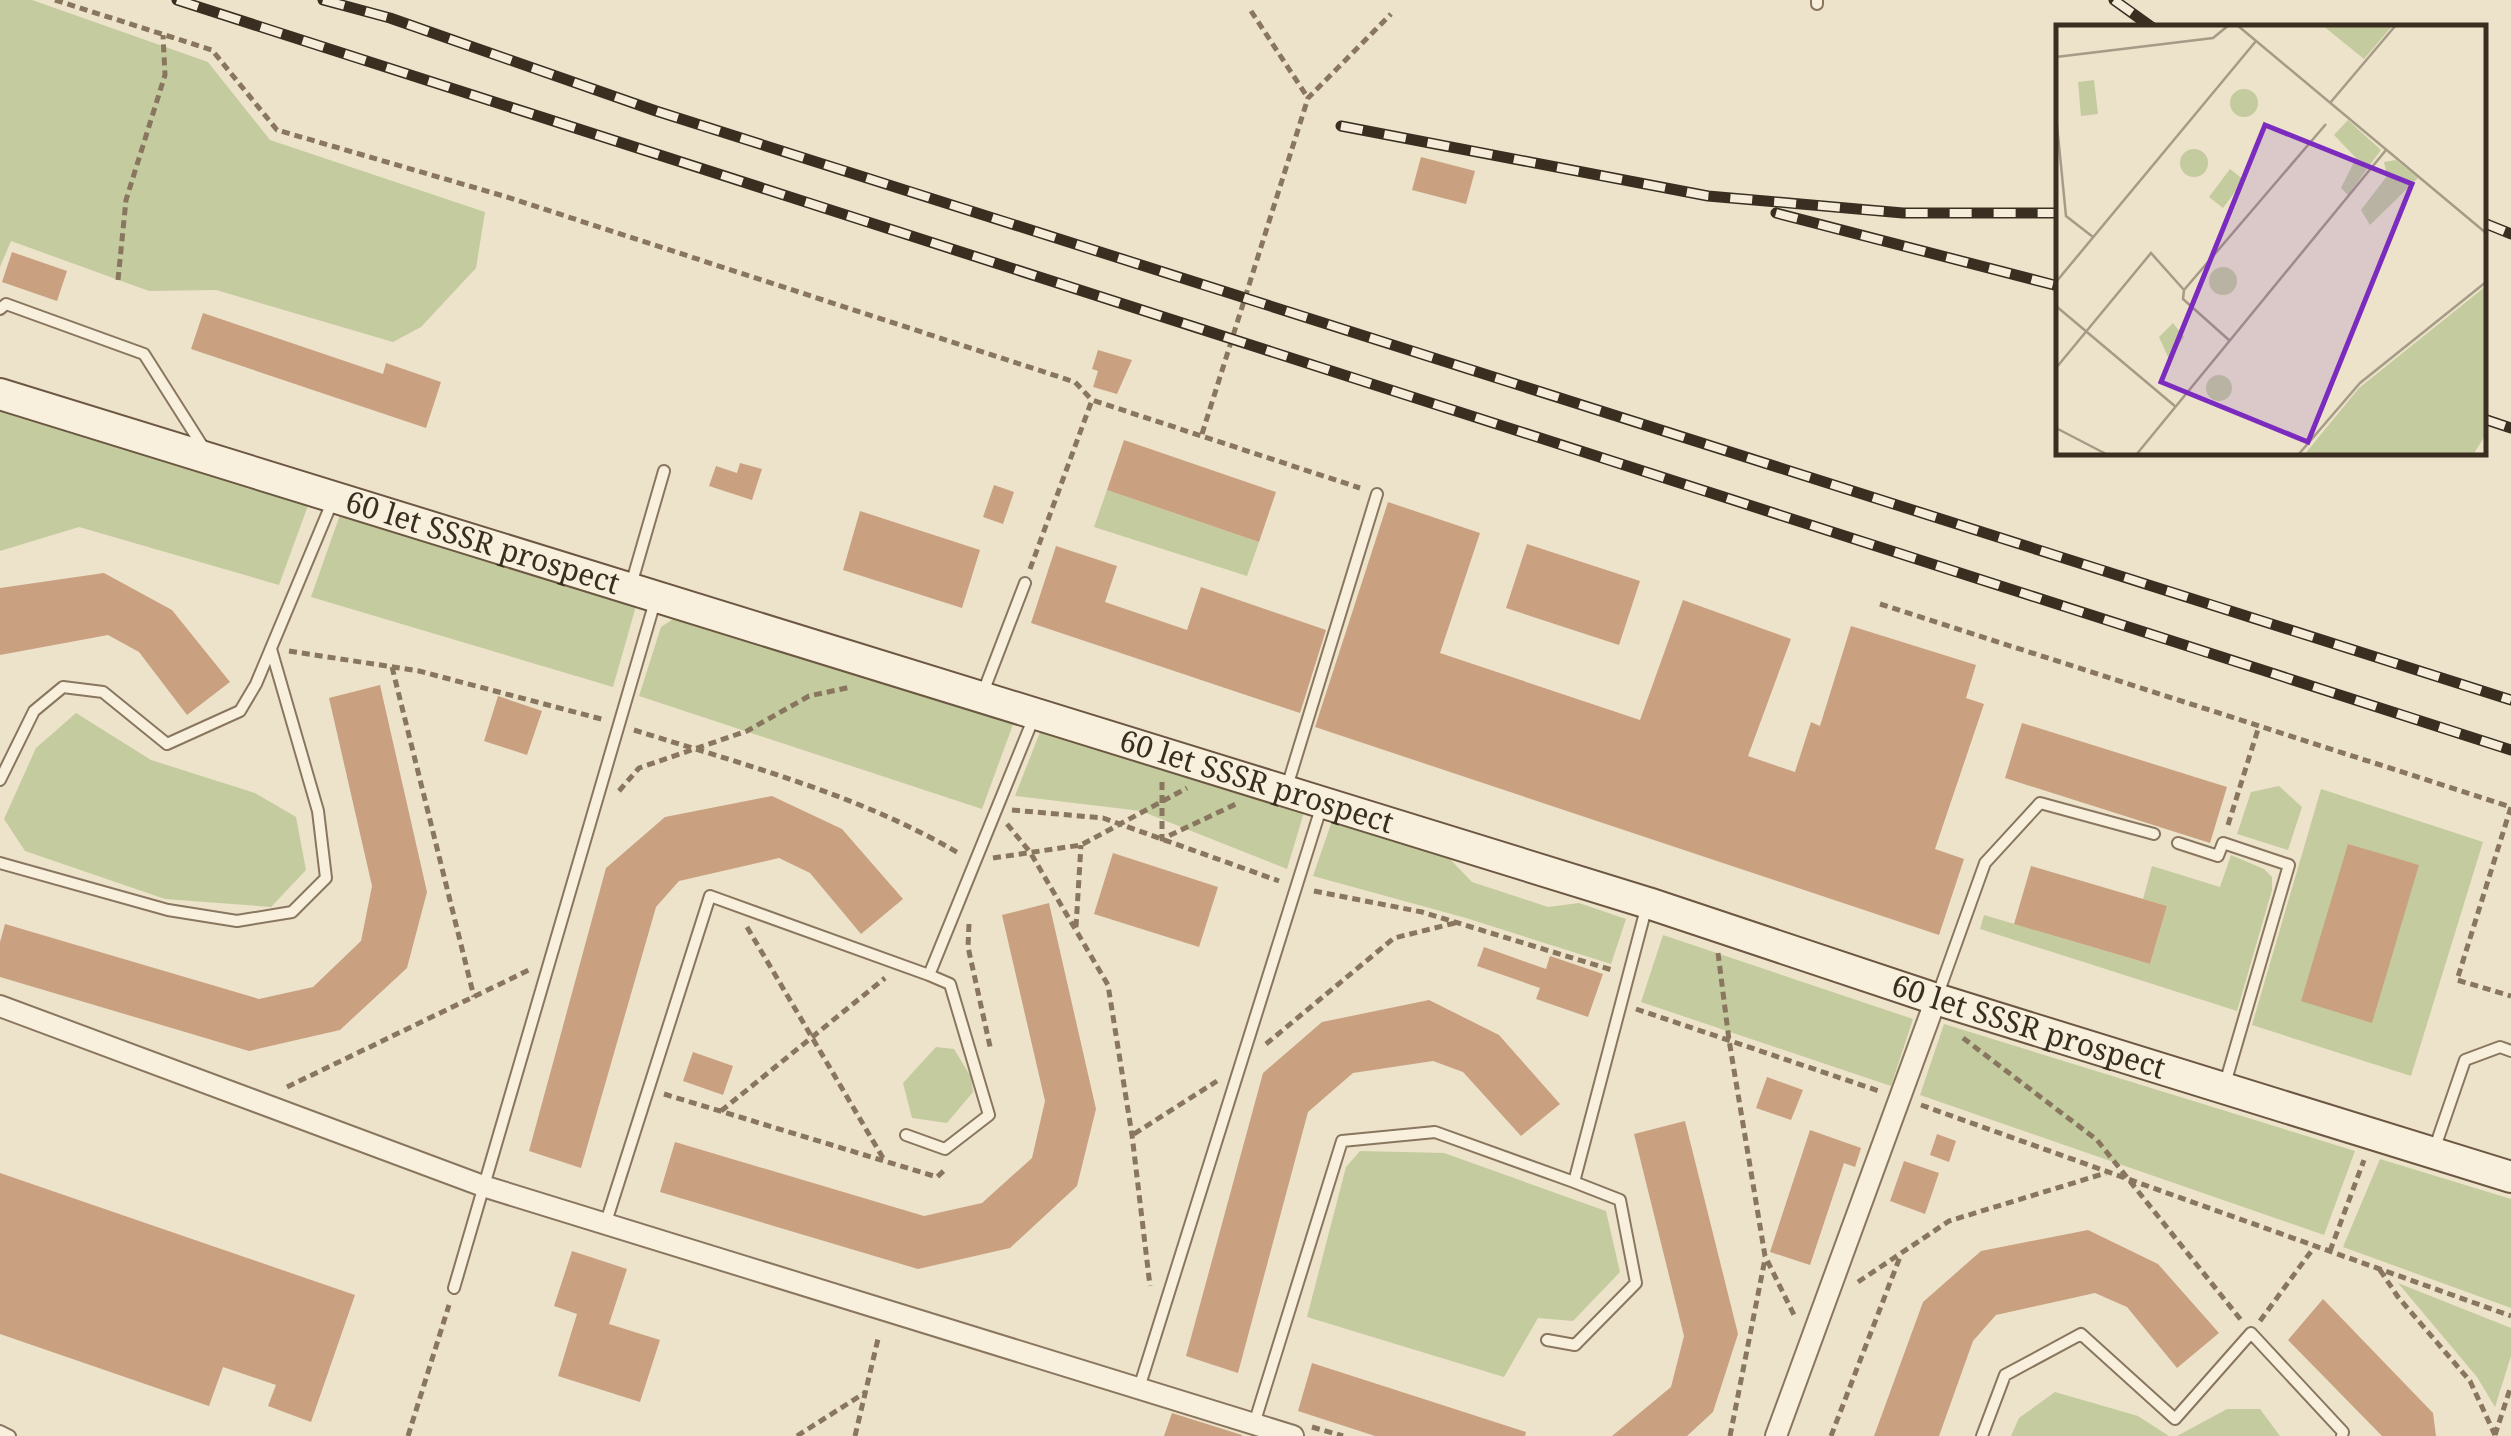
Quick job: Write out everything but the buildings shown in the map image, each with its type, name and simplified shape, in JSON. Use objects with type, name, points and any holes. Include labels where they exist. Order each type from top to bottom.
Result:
[{"type":"street","name":"60 let SSSR prospect","points":[[0,394],[1648,903],[1936,999],[2511,1176]]},
{"type":"street","points":[[1776,1436],[1936,999]]},
{"type":"street","points":[[0,1006],[484,1186],[1293,1436]]},
{"type":"lane","points":[[0,309],[6,304],[144,354],[209,457]]},
{"type":"lane","points":[[454,1288],[548,961],[643,593],[664,471]]},
{"type":"lane","points":[[1286,791],[1377,494]]},
{"type":"lane","points":[[0,780],[34,711],[63,686],[103,692],[167,744],[240,711],[271,649],[334,496]]},
{"type":"lane","points":[[981,696],[1025,583]]},
{"type":"lane","points":[[0,863],[168,910],[237,921],[292,912],[326,878],[318,811],[271,649]]},
{"type":"lane","points":[[929,975],[1035,713]]},
{"type":"lane","points":[[1139,1389],[1323,803]]},
{"type":"lane","points":[[1936,999],[1985,864],[2040,803],[2154,834]]},
{"type":"lane","points":[[2178,843],[2218,856],[2223,842],[2290,865],[2224,1088]]},
{"type":"lane","points":[[606,1222],[710,896],[950,984],[989,1115],[945,1149],[906,1135]]},
{"type":"lane","points":[[1574,1182],[1648,903]]},
{"type":"lane","points":[[2433,1152],[2466,1060],[2500,1047],[2511,1051]]},
{"type":"lane","points":[[1254,1424],[1342,1141],[1436,1132],[1620,1200],[1636,1282],[1575,1345],[1546,1340]]},
{"type":"lane","points":[[1982,1436],[2005,1376],[2081,1334],[2176,1419],[2251,1333],[2344,1432],[2342,1436]]},
{"type":"lane","points":[[0,1432],[10,1436]]},
{"type":"path","points":[[55,0],[212,50],[277,130],[507,197],[1076,382],[1092,400],[1377,494]]},
{"type":"path","points":[[1251,11],[1308,98]]},
{"type":"path","points":[[1202,434],[1308,98],[1392,14]]},
{"type":"path","points":[[118,280],[126,200],[165,74],[164,35]]},
{"type":"path","points":[[1030,569],[1092,400]]},
{"type":"path","points":[[1880,604],[2511,807],[2457,980],[2511,996]]},
{"type":"path","points":[[392,667],[474,997]]},
{"type":"path","points":[[610,802],[639,768],[747,731],[809,696],[868,683]]},
{"type":"path","points":[[2223,842],[2258,726]]},
{"type":"path","points":[[1162,764],[1162,839]]},
{"type":"path","points":[[973,862],[1081,845],[1192,786]]},
{"type":"path","points":[[1162,839],[1241,802]]},
{"type":"path","points":[[994,809],[1104,818],[1295,887],[1422,912],[1628,976]]},
{"type":"path","points":[[994,809],[1030,852],[1108,986],[1132,1135],[1156,1333]]},
{"type":"path","points":[[1076,930],[1081,845]]},
{"type":"path","points":[[734,904],[885,1161]]},
{"type":"path","points":[[970,912],[968,946],[994,1062]]},
{"type":"path","points":[[1132,1135],[1239,1067],[1394,938],[1458,923]]},
{"type":"path","points":[[1718,950],[1765,1256],[1810,1346]]},
{"type":"path","points":[[257,1102],[548,961]]},
{"type":"path","points":[[721,1111],[902,965]]},
{"type":"path","points":[[1621,1004],[1900,1098],[2511,1316]]},
{"type":"path","points":[[1960,1035],[2097,1140],[2251,1333],[2315,1246]]},
{"type":"path","points":[[648,1090],[936,1176],[950,1165]]},
{"type":"path","points":[[2330,1251],[2365,1157]]},
{"type":"path","points":[[1826,1303],[1950,1221],[2109,1172]]},
{"type":"path","points":[[1831,1436],[1901,1253]]},
{"type":"path","points":[[1730,1436],[1765,1256]]},
{"type":"path","points":[[2379,1268],[2398,1297],[2470,1381],[2495,1436]]},
{"type":"path","points":[[408,1436],[454,1288]]},
{"type":"path","points":[[855,1436],[878,1339]]},
{"type":"path","points":[[2495,1436],[2511,1386]]},
{"type":"path","points":[[798,1436],[866,1392]]},
{"type":"green space","points":[[0,0],[32,0],[208,62],[270,140],[485,212],[476,268],[421,327],[393,342],[216,290],[149,291],[11,241],[0,267]]},
{"type":"green space","points":[[0,406],[310,500],[279,585],[79,527],[0,551]]},
{"type":"green space","points":[[1107,490],[1259,542],[1247,576],[1094,527]]},
{"type":"green space","points":[[341,512],[636,606],[613,687],[311,597]]},
{"type":"green space","points":[[682,613],[1015,719],[982,809],[639,696],[661,627]]},
{"type":"green space","points":[[76,713],[151,760],[255,793],[296,817],[306,870],[271,907],[165,899],[25,851],[4,819],[36,748]]},
{"type":"green space","points":[[1042,727],[1305,809],[1287,869],[1141,811],[1015,796]]},
{"type":"green space","points":[[2279,786],[2302,807],[2288,850],[2237,834],[2251,792]]},
{"type":"green space","points":[[2321,789],[2483,842],[2411,1076],[2252,1025]]},
{"type":"green space","points":[[1333,818],[1447,856],[1472,882],[1548,907],[1579,903],[1626,919],[1611,964],[1466,918],[1313,876]]},
{"type":"green space","points":[[2231,855],[2264,869],[2272,877],[2272,890],[2237,1011],[1980,929],[1984,915],[2150,964],[2167,906],[2143,899],[2152,866],[2220,887]]},
{"type":"green space","points":[[1663,935],[1913,1019],[1891,1086],[1641,1002]]},
{"type":"green space","points":[[1944,1024],[2355,1151],[2324,1235],[1920,1095]]},
{"type":"green space","points":[[936,1047],[954,1049],[971,1077],[973,1092],[947,1123],[912,1118],[903,1083]]},
{"type":"green space","points":[[1360,1151],[1444,1153],[1606,1211],[1620,1272],[1573,1321],[1538,1318],[1504,1377],[1307,1317],[1346,1167]]},
{"type":"green space","points":[[2380,1159],[2511,1199],[2511,1308],[2343,1247]]},
{"type":"green space","points":[[2398,1283],[2511,1328],[2511,1356],[2495,1407],[2477,1377]]},
{"type":"green space","points":[[2055,1392],[2138,1416],[2169,1436],[2011,1436],[2019,1418]]},
{"type":"green space","points":[[2227,1409],[2260,1409],[2280,1436],[2177,1436]]},
{"type":"railway","points":[[177,0],[2511,750]]},
{"type":"railway","points":[[323,0],[390,18],[656,111],[2511,700]]},
{"type":"railway","points":[[2114,0],[2149,25]]},
{"type":"railway","points":[[1341,126],[1708,196],[1903,213],[2056,213]]},
{"type":"railway","points":[[1776,213],[2056,285]]},
{"type":"railway","points":[[2486,224],[2511,234]]},
{"type":"railway","points":[[2486,420],[2511,428]]}]
